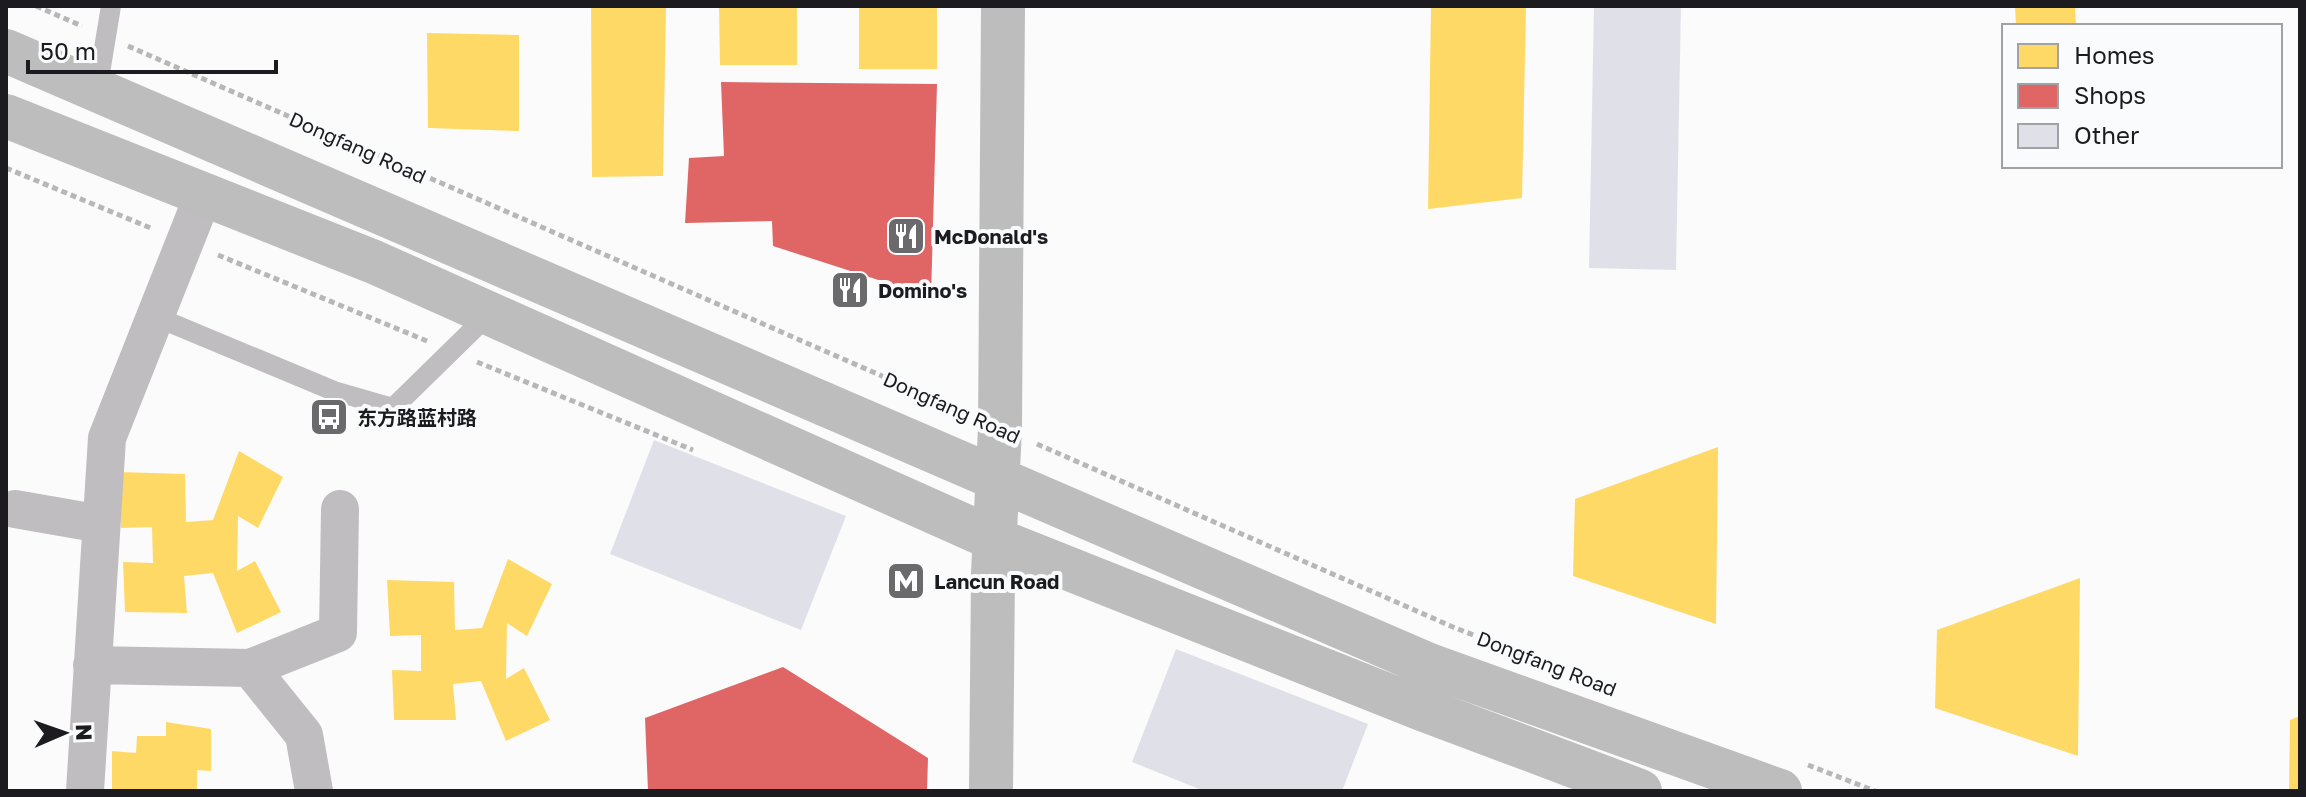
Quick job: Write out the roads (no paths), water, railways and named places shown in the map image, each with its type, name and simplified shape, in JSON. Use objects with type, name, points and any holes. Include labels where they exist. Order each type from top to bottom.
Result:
[{"type":"main road","points":[[991,791],[994,539],[1000,428],[1003,6]]},
{"type":"main road","name":"Dongfang Road","points":[[6,51],[268,161],[1429,665],[1791,777]]},
{"type":"main road","points":[[6,116],[374,262],[994,539],[1422,709],[1640,791]]},
{"type":"street","points":[[85,791],[107,438],[203,196]]},
{"type":"street","points":[[15,509],[101,524]]},
{"type":"street","points":[[92,665],[250,668],[338,633],[340,509]]},
{"type":"street","points":[[250,668],[304,735],[314,791]]},
{"type":"lane","points":[[97,91],[111,6]]},
{"type":"lane","points":[[154,316],[334,391],[393,408],[488,315]]},
{"type":"place","name":"McDonald's","points":[[906,236]]},
{"type":"place","name":"Domino's","points":[[850,290]]},
{"type":"place","name":"东方路蓝村路","points":[[329,417]]},
{"type":"place","name":"Lancun Road","points":[[906,581]]}]
